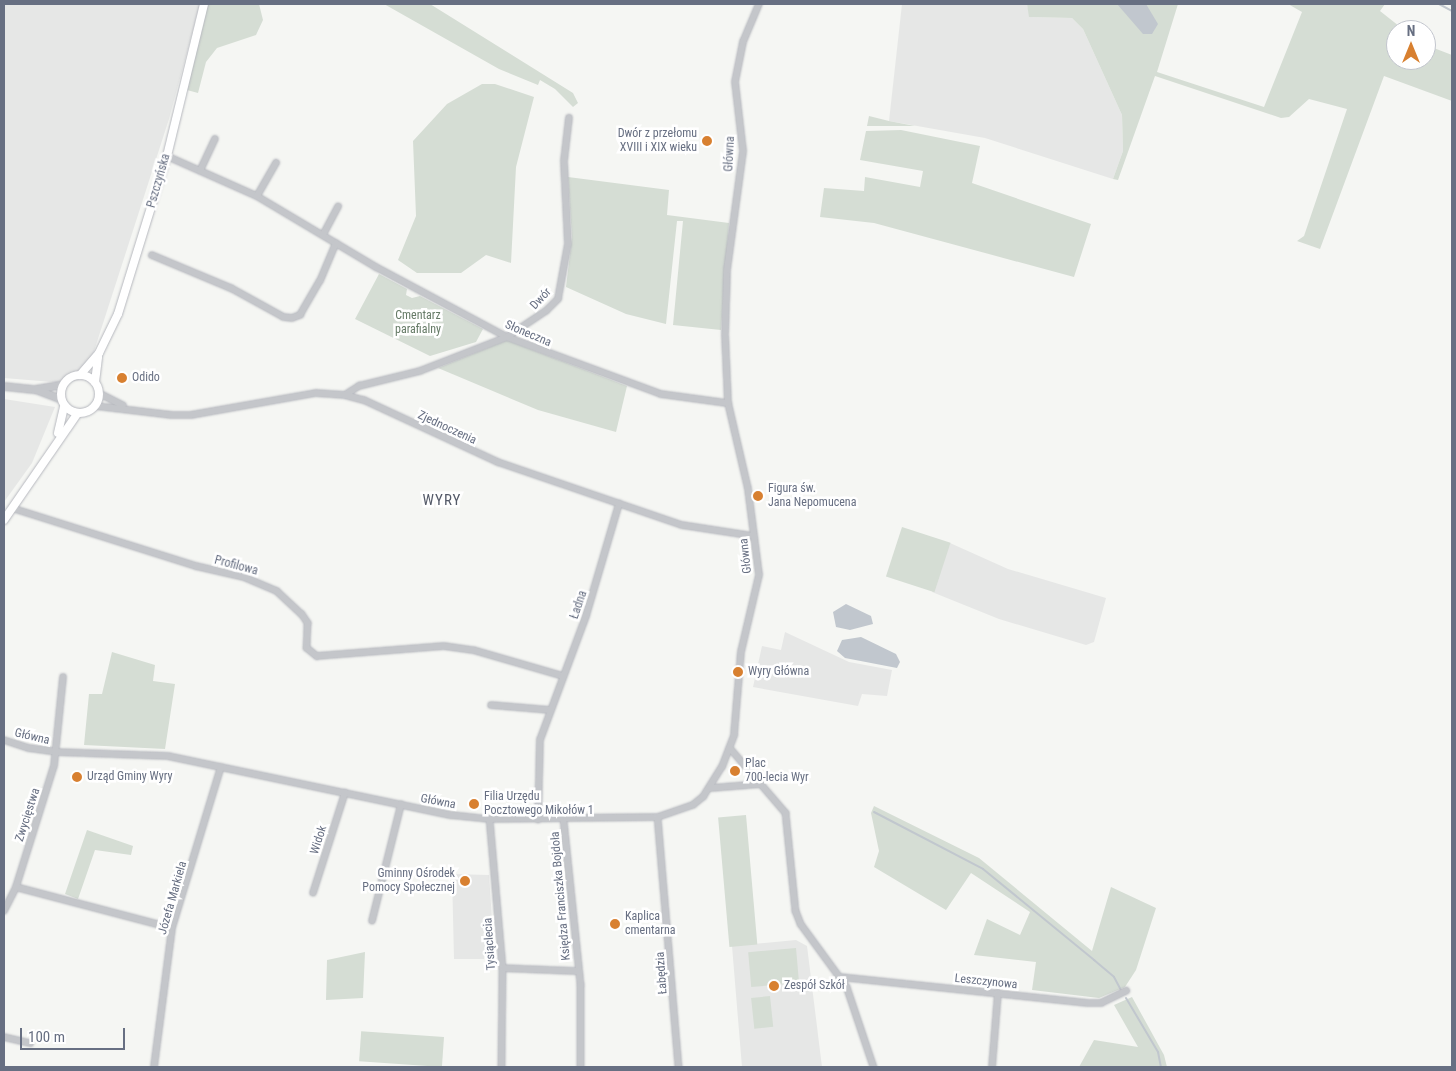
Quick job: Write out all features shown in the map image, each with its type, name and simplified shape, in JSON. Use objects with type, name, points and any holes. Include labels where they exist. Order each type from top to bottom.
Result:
[{"type":"main road","name":"Pszczyńska","points":[[80,375],[99,353],[118,314],[167,156],[204,4]]},
{"type":"main road","name":"Pszczyńska","points":[[95,382],[99,353]]},
{"type":"main road","points":[[4,520],[56,440],[77,414],[87,412],[96,406],[99,394],[95,382],[80,375],[63,384],[56,440]]},
{"type":"main road","points":[[62,403],[77,414]]},
{"type":"street","name":"Główna","points":[[4,740],[29,748],[56,752],[137,753],[220,767],[401,805],[490,819],[564,820],[658,817],[694,805],[711,788],[730,748],[737,718],[741,652],[759,575],[748,489],[728,402],[727,270],[743,150],[735,82],[742,42],[759,4]]},
{"type":"street","name":"Dwór","points":[[346,395],[359,386],[420,371],[507,337],[546,311],[558,299],[568,244],[564,161],[569,118]]},
{"type":"street","points":[[200,171],[215,139]]},
{"type":"street","name":"Słoneczna","points":[[167,156],[257,196],[336,243],[507,337],[661,394],[728,402]]},
{"type":"street","points":[[257,196],[276,163]]},
{"type":"street","points":[[323,235],[338,207]]},
{"type":"street","points":[[152,254],[231,288],[292,318],[300,315],[315,289],[336,243]]},
{"type":"street","points":[[4,386],[35,389],[63,384]]},
{"type":"street","points":[[35,389],[62,403]]},
{"type":"street","name":"Zjednoczenia","points":[[99,394],[127,407],[151,414],[191,415],[316,394],[346,395],[364,400],[498,462],[619,504],[703,531],[754,536]]},
{"type":"street","name":"Zjednoczenia","points":[[96,406],[127,407]]},
{"type":"street","name":"Ładna","points":[[538,820],[538,755],[550,710],[586,616],[619,504]]},
{"type":"street","name":"Profilowa","points":[[12,508],[196,566],[244,577],[277,591],[302,614],[308,623],[307,648],[317,656],[444,646],[473,650],[563,676]]},
{"type":"street","name":"Główna","points":[[56,752],[57,716],[63,677]]},
{"type":"street","points":[[492,705],[550,710]]},
{"type":"street","points":[[730,748],[780,804],[789,821],[796,911],[801,924],[847,988],[874,1067]]},
{"type":"street","name":"Zwycięstwa","points":[[4,911],[16,887],[56,752]]},
{"type":"street","name":"Józefa Markiela","points":[[154,1067],[172,928],[220,767]]},
{"type":"street","points":[[711,788],[761,784]]},
{"type":"street","name":"Widok","points":[[312,893],[345,793]]},
{"type":"street","name":"Główna","points":[[372,920],[401,805]]},
{"type":"street","name":"Łabędzia","points":[[658,817],[679,1067]]},
{"type":"street","name":"Tysiąclecia","points":[[490,819],[503,968],[502,1067]]},
{"type":"street","name":"Księdza Franciszka Bojdoła","points":[[564,820],[578,971],[582,1067]]},
{"type":"street","points":[[16,887],[172,928]]},
{"type":"street","name":"Księdza Franciszka Bojdoła","points":[[503,968],[578,971]]},
{"type":"street","name":"Leszczynowa","points":[[840,977],[1088,1003],[1101,1003],[1126,991]]},
{"type":"street","points":[[992,1067],[998,993]]},
{"type":"street","points":[[4,1036],[30,1043]]},
{"type":"shaded area","points":[[4,4],[200,4],[169,119],[85,379],[65,383],[4,378]]},
{"type":"shaded area","points":[[902,4],[1027,4],[1030,17],[1072,18],[1083,29],[1122,115],[1123,151],[1113,179],[985,138],[889,121]]},
{"type":"shaded area","points":[[1117,4],[1146,4],[1158,24],[1152,34],[1143,34]]},
{"type":"shaded area","points":[[4,399],[55,407],[32,463],[4,502]]},
{"type":"shaded area","points":[[950,543],[1008,569],[1106,598],[1094,642],[1086,645],[999,619],[932,592]]},
{"type":"shaded area","points":[[846,604],[871,616],[873,624],[850,630],[836,627],[833,612]]},
{"type":"shaded area","points":[[785,632],[849,662],[892,670],[887,696],[862,694],[858,706],[753,687],[762,646],[781,650]]},
{"type":"shaded area","points":[[861,637],[896,654],[900,662],[897,668],[845,658],[837,651],[842,640]]},
{"type":"shaded area","points":[[452,874],[489,875],[494,950],[484,951],[484,959],[454,959]]},
{"type":"shaded area","name":"Zespół Szkół","points":[[796,940],[807,946],[822,1067],[742,1067],[732,946]]},
{"type":"green space","points":[[208,4],[259,4],[263,20],[256,35],[217,48],[206,62],[198,93],[187,90]]},
{"type":"green space","points":[[384,4],[430,4],[573,93],[578,103],[573,107],[555,89],[540,80],[538,85],[499,69]]},
{"type":"green space","points":[[1027,4],[1178,4],[1157,72],[1264,107],[1302,12],[1288,4],[1385,4],[1380,11],[1391,20],[1386,20],[1386,70],[1436,70],[1436,49],[1452,55],[1452,101],[1384,76],[1320,249],[1297,241],[1304,236],[1347,109],[1309,99],[1289,117],[1281,118],[1155,76],[1118,180],[1113,179],[1123,151],[1122,115],[1083,29],[1072,18],[1029,17]]},
{"type":"green space","points":[[482,84],[495,84],[534,97],[516,167],[511,263],[486,255],[461,273],[417,273],[398,260],[416,216],[413,141],[447,104]]},
{"type":"green space","points":[[869,116],[889,121],[915,126],[867,126]]},
{"type":"green space","points":[[901,130],[980,146],[972,183],[1091,224],[1074,277],[874,223],[820,217],[824,188],[864,191],[865,177],[920,187],[923,171],[860,160],[866,131]]},
{"type":"green space","points":[[568,177],[669,190],[667,215],[729,223],[721,330],[673,325],[683,221],[677,221],[666,324],[626,314],[566,287],[572,237]]},
{"type":"green space","name":"Cmentarz parafialny","points":[[379,274],[407,289],[406,295],[412,298],[420,296],[483,329],[476,342],[430,356],[355,319]]},
{"type":"green space","points":[[507,340],[627,386],[616,432],[538,410],[438,368]]},
{"type":"green space","points":[[902,527],[951,543],[934,592],[886,576]]},
{"type":"green space","points":[[112,652],[155,665],[153,681],[175,684],[165,749],[84,745],[89,694],[102,694]]},
{"type":"green space","points":[[874,806],[979,858],[1092,951],[1111,887],[1156,908],[1136,970],[1125,987],[1099,998],[1032,990],[1036,962],[974,955],[987,919],[1020,935],[1030,912],[971,873],[946,910],[874,867],[879,851],[871,813]]},
{"type":"green space","points":[[746,815],[757,945],[729,947],[718,817]]},
{"type":"green space","points":[[87,830],[133,846],[131,855],[95,850],[78,899],[65,894]]},
{"type":"green space","points":[[796,948],[799,983],[751,987],[748,952]]},
{"type":"green space","points":[[365,952],[363,998],[326,1000],[327,960]]},
{"type":"green space","points":[[770,996],[773,1027],[754,1029],[751,998]]},
{"type":"green space","points":[[1132,997],[1164,1055],[1167,1067],[1079,1067],[1094,1040],[1138,1047],[1114,1005]]},
{"type":"green space","points":[[361,1031],[444,1037],[442,1067],[359,1061]]},
{"type":"waterway","points":[[1439,4],[1452,11]]},
{"type":"waterway","points":[[874,812],[983,869],[1114,977],[1121,990]]},
{"type":"waterway","points":[[1126,998],[1158,1052],[1161,1067]]},
{"type":"place","name":"Dwór z przełomu XVIII i XIX wieku","points":[[707,141]]},
{"type":"place","name":"Odido","points":[[122,378]]},
{"type":"place","name":"Figura św. Jana Nepomucena","points":[[758,496]]},
{"type":"place","name":"Wyry Główna","points":[[738,672]]},
{"type":"place","name":"Plac 700-lecia Wyr","points":[[735,771]]},
{"type":"place","name":"Urząd Gminy Wyry","points":[[77,777]]},
{"type":"place","name":"Filia Urzędu Pocztowego Mikołów 1","points":[[474,804]]},
{"type":"place","name":"Gminny Ośrodek Pomocy Społecznej","points":[[465,881]]},
{"type":"place","name":"Kaplica cmentarna","points":[[615,924]]},
{"type":"place","name":"Zespół Szkół","points":[[774,986]]},
{"type":"district","name":"WYRY","points":[[442,501]]}]
